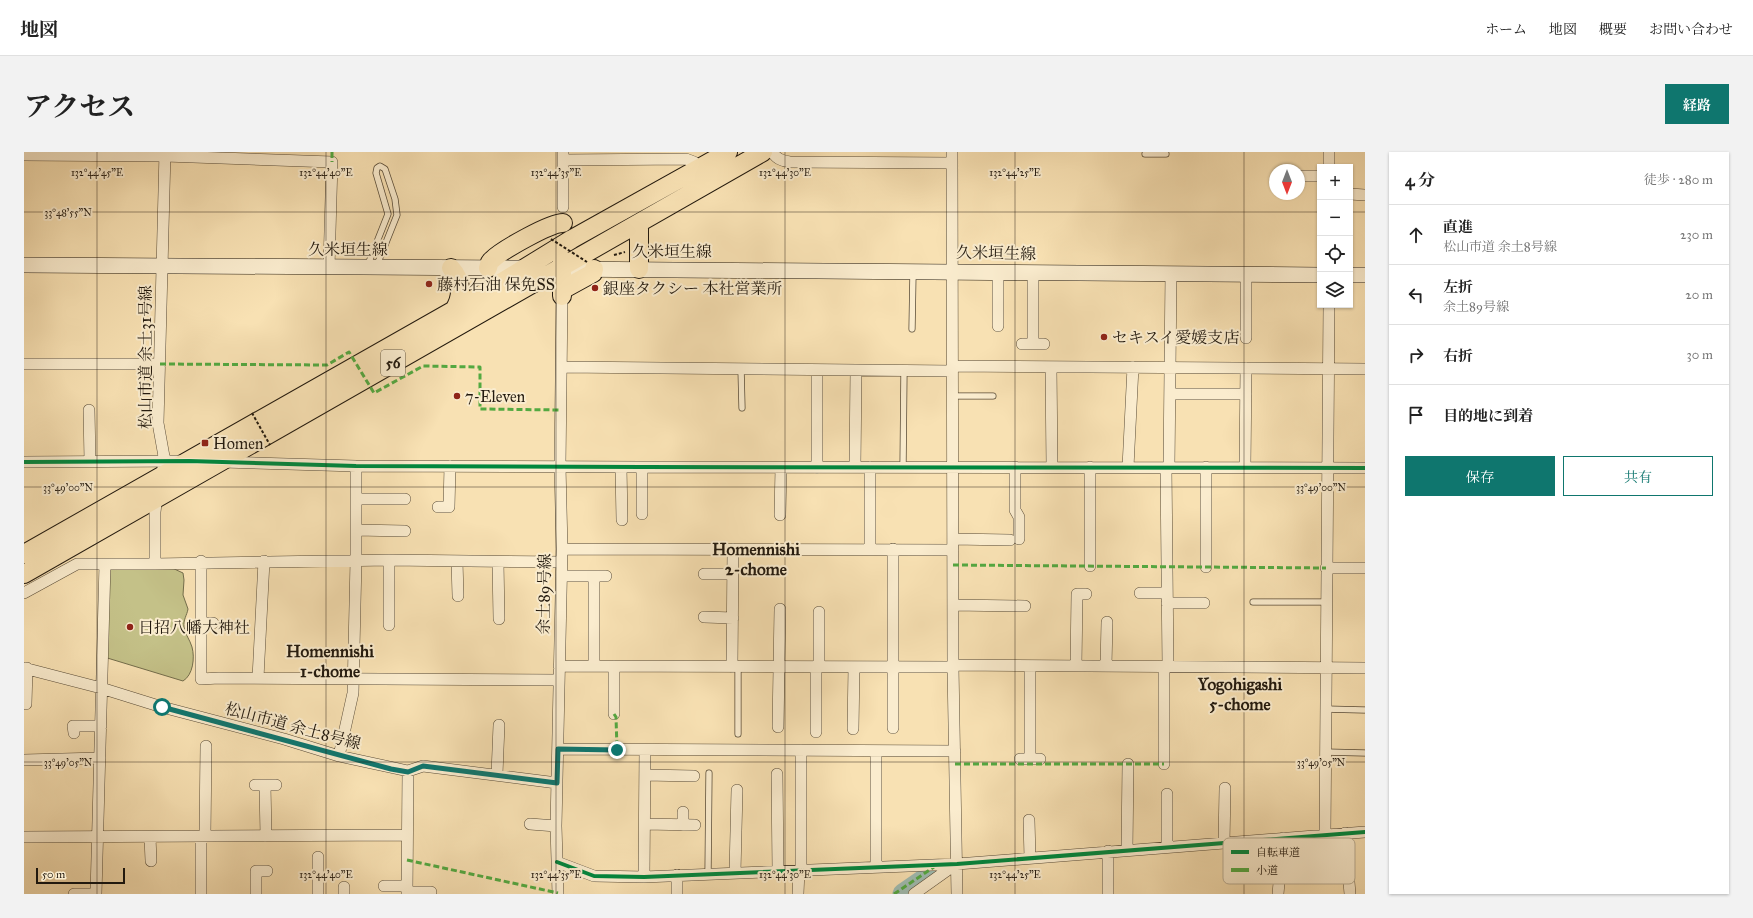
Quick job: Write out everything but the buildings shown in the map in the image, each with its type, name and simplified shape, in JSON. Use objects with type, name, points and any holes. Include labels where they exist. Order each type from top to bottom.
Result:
[{"type":"highway","name":"56","points":[[24,554],[527,268],[556,242],[728,152]]},
{"type":"highway","name":"56","points":[[24,574],[491,307],[562,269],[763,152]]},
{"type":"highway","points":[[562,293],[562,269],[556,242],[563,215]]},
{"type":"highway","points":[[488,268],[490,261],[551,225],[563,215]]},
{"type":"highway","points":[[639,224],[639,269]]},
{"type":"highway","points":[[562,293],[593,273],[591,266]]},
{"type":"highway","points":[[452,268],[457,276],[460,286],[459,301],[454,310]]},
{"type":"main road","name":"久米垣生線","points":[[24,265],[562,269],[591,266],[639,269],[1317,275]]},
{"type":"main road","points":[[1353,275],[1365,275]]},
{"type":"street","points":[[772,152],[775,157],[782,161],[790,162],[952,158],[951,271],[953,666],[957,894]]},
{"type":"street","points":[[1329,152],[1329,164]]},
{"type":"street","points":[[24,155],[165,154],[332,162],[329,267]]},
{"type":"street","name":"松山市道 余土31号線","points":[[165,154],[158,423],[165,462]]},
{"type":"street","points":[[563,215],[563,156],[686,159],[694,162],[698,169]]},
{"type":"street","points":[[1305,176],[1317,176]]},
{"type":"street","points":[[1353,194],[1365,195]]},
{"type":"street","points":[[998,271],[998,326]]},
{"type":"street","points":[[1033,272],[1027,344],[1044,344]]},
{"type":"street","points":[[1164,764],[1171,273]]},
{"type":"street","points":[[1246,274],[1246,338]]},
{"type":"street","name":"余土89号線","points":[[558,894],[556,826],[562,548],[560,466],[562,293]]},
{"type":"street","points":[[1325,835],[1329,308]]},
{"type":"street","points":[[24,364],[160,364]]},
{"type":"street","points":[[562,367],[904,371],[952,368],[1052,367],[1365,369]]},
{"type":"street","points":[[1052,367],[1052,467]]},
{"type":"street","points":[[1128,467],[1133,367]]},
{"type":"street","points":[[1245,467],[1246,368]]},
{"type":"street","points":[[817,370],[817,468]]},
{"type":"street","points":[[855,467],[856,370]]},
{"type":"street","points":[[1170,394],[1246,394]]},
{"type":"street","points":[[89,410],[90,461]]},
{"type":"street","points":[[24,462],[189,461],[356,466],[781,468],[1365,468]]},
{"type":"street","points":[[155,562],[156,498],[159,478],[165,462]]},
{"type":"street","points":[[339,756],[351,703],[353,679],[356,560],[356,466]]},
{"type":"street","points":[[438,507],[449,507],[450,466]]},
{"type":"street","points":[[621,467],[622,520]]},
{"type":"street","points":[[642,467],[642,514]]},
{"type":"street","points":[[870,467],[870,549]]},
{"type":"street","points":[[562,548],[893,549],[1015,539],[1019,517],[1015,510],[1016,467]]},
{"type":"street","points":[[1090,467],[1090,566]]},
{"type":"street","points":[[1206,467],[1206,567]]},
{"type":"street","points":[[780,515],[781,468]]},
{"type":"street","points":[[356,499],[405,499]]},
{"type":"street","points":[[356,530],[405,530]]},
{"type":"street","points":[[139,564],[155,547]]},
{"type":"street","points":[[733,548],[735,667]]},
{"type":"street","points":[[893,549],[893,728]]},
{"type":"street","points":[[24,593],[77,564],[139,564],[155,562],[201,561],[356,560],[561,562]]},
{"type":"street","points":[[389,560],[390,625]]},
{"type":"street","points":[[201,561],[201,679],[559,680]]},
{"type":"street","points":[[258,678],[253,655],[264,561]]},
{"type":"street","points":[[457,561],[458,596]]},
{"type":"street","points":[[498,562],[499,619]]},
{"type":"street","points":[[74,894],[96,894],[105,564]]},
{"type":"street","points":[[1326,568],[1365,568]]},
{"type":"street","points":[[704,574],[733,574]]},
{"type":"street","points":[[561,576],[600,576],[594,666]]},
{"type":"street","points":[[1140,593],[1204,603]]},
{"type":"street","points":[[1076,666],[1077,594],[1086,594]]},
{"type":"street","points":[[953,605],[1024,606]]},
{"type":"street","points":[[778,726],[780,608]]},
{"type":"street","points":[[816,732],[820,612]]},
{"type":"street","points":[[704,617],[733,618]]},
{"type":"street","points":[[1106,666],[1107,622]]},
{"type":"street","points":[[201,623],[213,623]]},
{"type":"street","points":[[559,666],[893,668],[953,666],[1106,666],[1365,668]]},
{"type":"street","points":[[614,666],[614,714]]},
{"type":"street","points":[[1030,666],[1030,759]]},
{"type":"street","points":[[853,729],[854,667]]},
{"type":"street","points":[[25,668],[28,704]]},
{"type":"street","name":"松山市道 余土8号線","points":[[25,668],[101,688],[162,707],[284,739],[339,756],[408,772],[423,766],[497,774],[557,783]]},
{"type":"street","points":[[497,774],[499,725]]},
{"type":"street","points":[[74,733],[73,726],[101,726]]},
{"type":"street","points":[[201,894],[206,746]]},
{"type":"street","points":[[558,749],[955,751]]},
{"type":"street","points":[[644,877],[645,750]]},
{"type":"street","points":[[798,894],[800,870],[801,750]]},
{"type":"street","points":[[876,751],[876,867]]},
{"type":"street","points":[[24,760],[100,758]]},
{"type":"street","points":[[1127,850],[1128,764]]},
{"type":"street","points":[[407,891],[408,772]]},
{"type":"street","points":[[645,775],[687,773]]},
{"type":"street","points":[[778,774],[778,871]]},
{"type":"street","points":[[266,836],[260,785],[276,785]]},
{"type":"street","points":[[1225,788],[1228,838]]},
{"type":"street","points":[[735,872],[736,790]]},
{"type":"street","points":[[1167,794],[1167,847]]},
{"type":"street","points":[[683,812],[683,824]]},
{"type":"street","points":[[1029,820],[1030,858]]},
{"type":"street","points":[[530,824],[556,826]]},
{"type":"street","points":[[645,824],[695,825]]},
{"type":"street","points":[[1283,838],[1365,832]]},
{"type":"street","points":[[1345,833],[1345,838]]},
{"type":"street","points":[[24,837],[407,835]]},
{"type":"street","points":[[150,837],[151,861]]},
{"type":"street","points":[[557,862],[594,876],[644,877],[735,872],[957,864],[1223,842]]},
{"type":"street","points":[[1108,851],[1108,894]]},
{"type":"street","points":[[315,861],[318,894]]},
{"type":"street","points":[[914,894],[957,864]]},
{"type":"street","points":[[256,894],[256,871],[267,871]]},
{"type":"street","points":[[677,875],[677,894]]},
{"type":"street","points":[[1278,894],[1279,884]]},
{"type":"street","points":[[1349,884],[1350,894]]},
{"type":"street","points":[[384,886],[407,891],[431,892]]},
{"type":"lane","points":[[1145,154],[1166,154]]},
{"type":"lane","points":[[380,166],[385,169],[397,207],[397,215],[372,267],[388,214],[376,173],[377,168],[380,166]]},
{"type":"lane","points":[[912,329],[913,271]]},
{"type":"lane","points":[[741,369],[742,408]]},
{"type":"lane","points":[[903,467],[904,371]]},
{"type":"lane","points":[[952,396],[993,396]]},
{"type":"lane","points":[[1253,602],[1326,602]]},
{"type":"lane","points":[[735,667],[738,734]]},
{"type":"lane","points":[[1326,709],[1364,710]]},
{"type":"lane","points":[[1325,752],[1365,753]]},
{"type":"lane","points":[[708,874],[709,773]]},
{"type":"path","points":[[556,242],[591,266]]},
{"type":"path","points":[[252,413],[270,445]]},
{"type":"shaded area","points":[[170,567],[183,573],[183,595],[188,609],[184,627],[193,651],[191,671],[183,681],[104,657],[107,573],[112,568]]},
{"type":"waterway","points":[[903,894],[935,872]]},
{"type":"marked path","points":[[332,152],[332,162]]},
{"type":"marked path","points":[[160,364],[327,365],[349,352],[374,393],[423,366],[480,367],[480,409],[561,410]]},
{"type":"marked path","points":[[953,565],[1326,568]]},
{"type":"marked path","points":[[614,714],[616,717],[617,749]]},
{"type":"marked path","points":[[955,764],[1164,764]]},
{"type":"marked path","points":[[407,860],[558,893]]},
{"type":"marked path","points":[[894,894],[934,867]]},
{"type":"cycle path","points":[[24,462],[189,461],[356,466],[1365,468]]},
{"type":"cycle path","points":[[1288,838],[1365,832]]},
{"type":"cycle path","points":[[557,862],[594,876],[644,877],[957,864],[1223,843]]},
{"type":"place","name":"藤村石油 保免SS","points":[[429,284]]},
{"type":"place","name":"銀座タクシー 本社営業所","points":[[595,288]]},
{"type":"place","name":"セキスイ愛媛支店","points":[[1104,337]]},
{"type":"place","name":"7-Eleven","points":[[457,396]]},
{"type":"place","name":"Homen","points":[[205,443]]},
{"type":"place","name":"日招八幡大神社","points":[[130,627]]},
{"type":"district","name":"Homennishi 2-chome","points":[[756,559]]},
{"type":"district","name":"Homennishi 1-chome","points":[[330,661]]},
{"type":"district","name":"Yogohigashi 5-chome","points":[[1240,694]]},
{"type":"route","points":[[162,707],[284,739],[339,756],[408,772],[423,766],[497,774],[557,783],[558,749],[617,750]]}]
